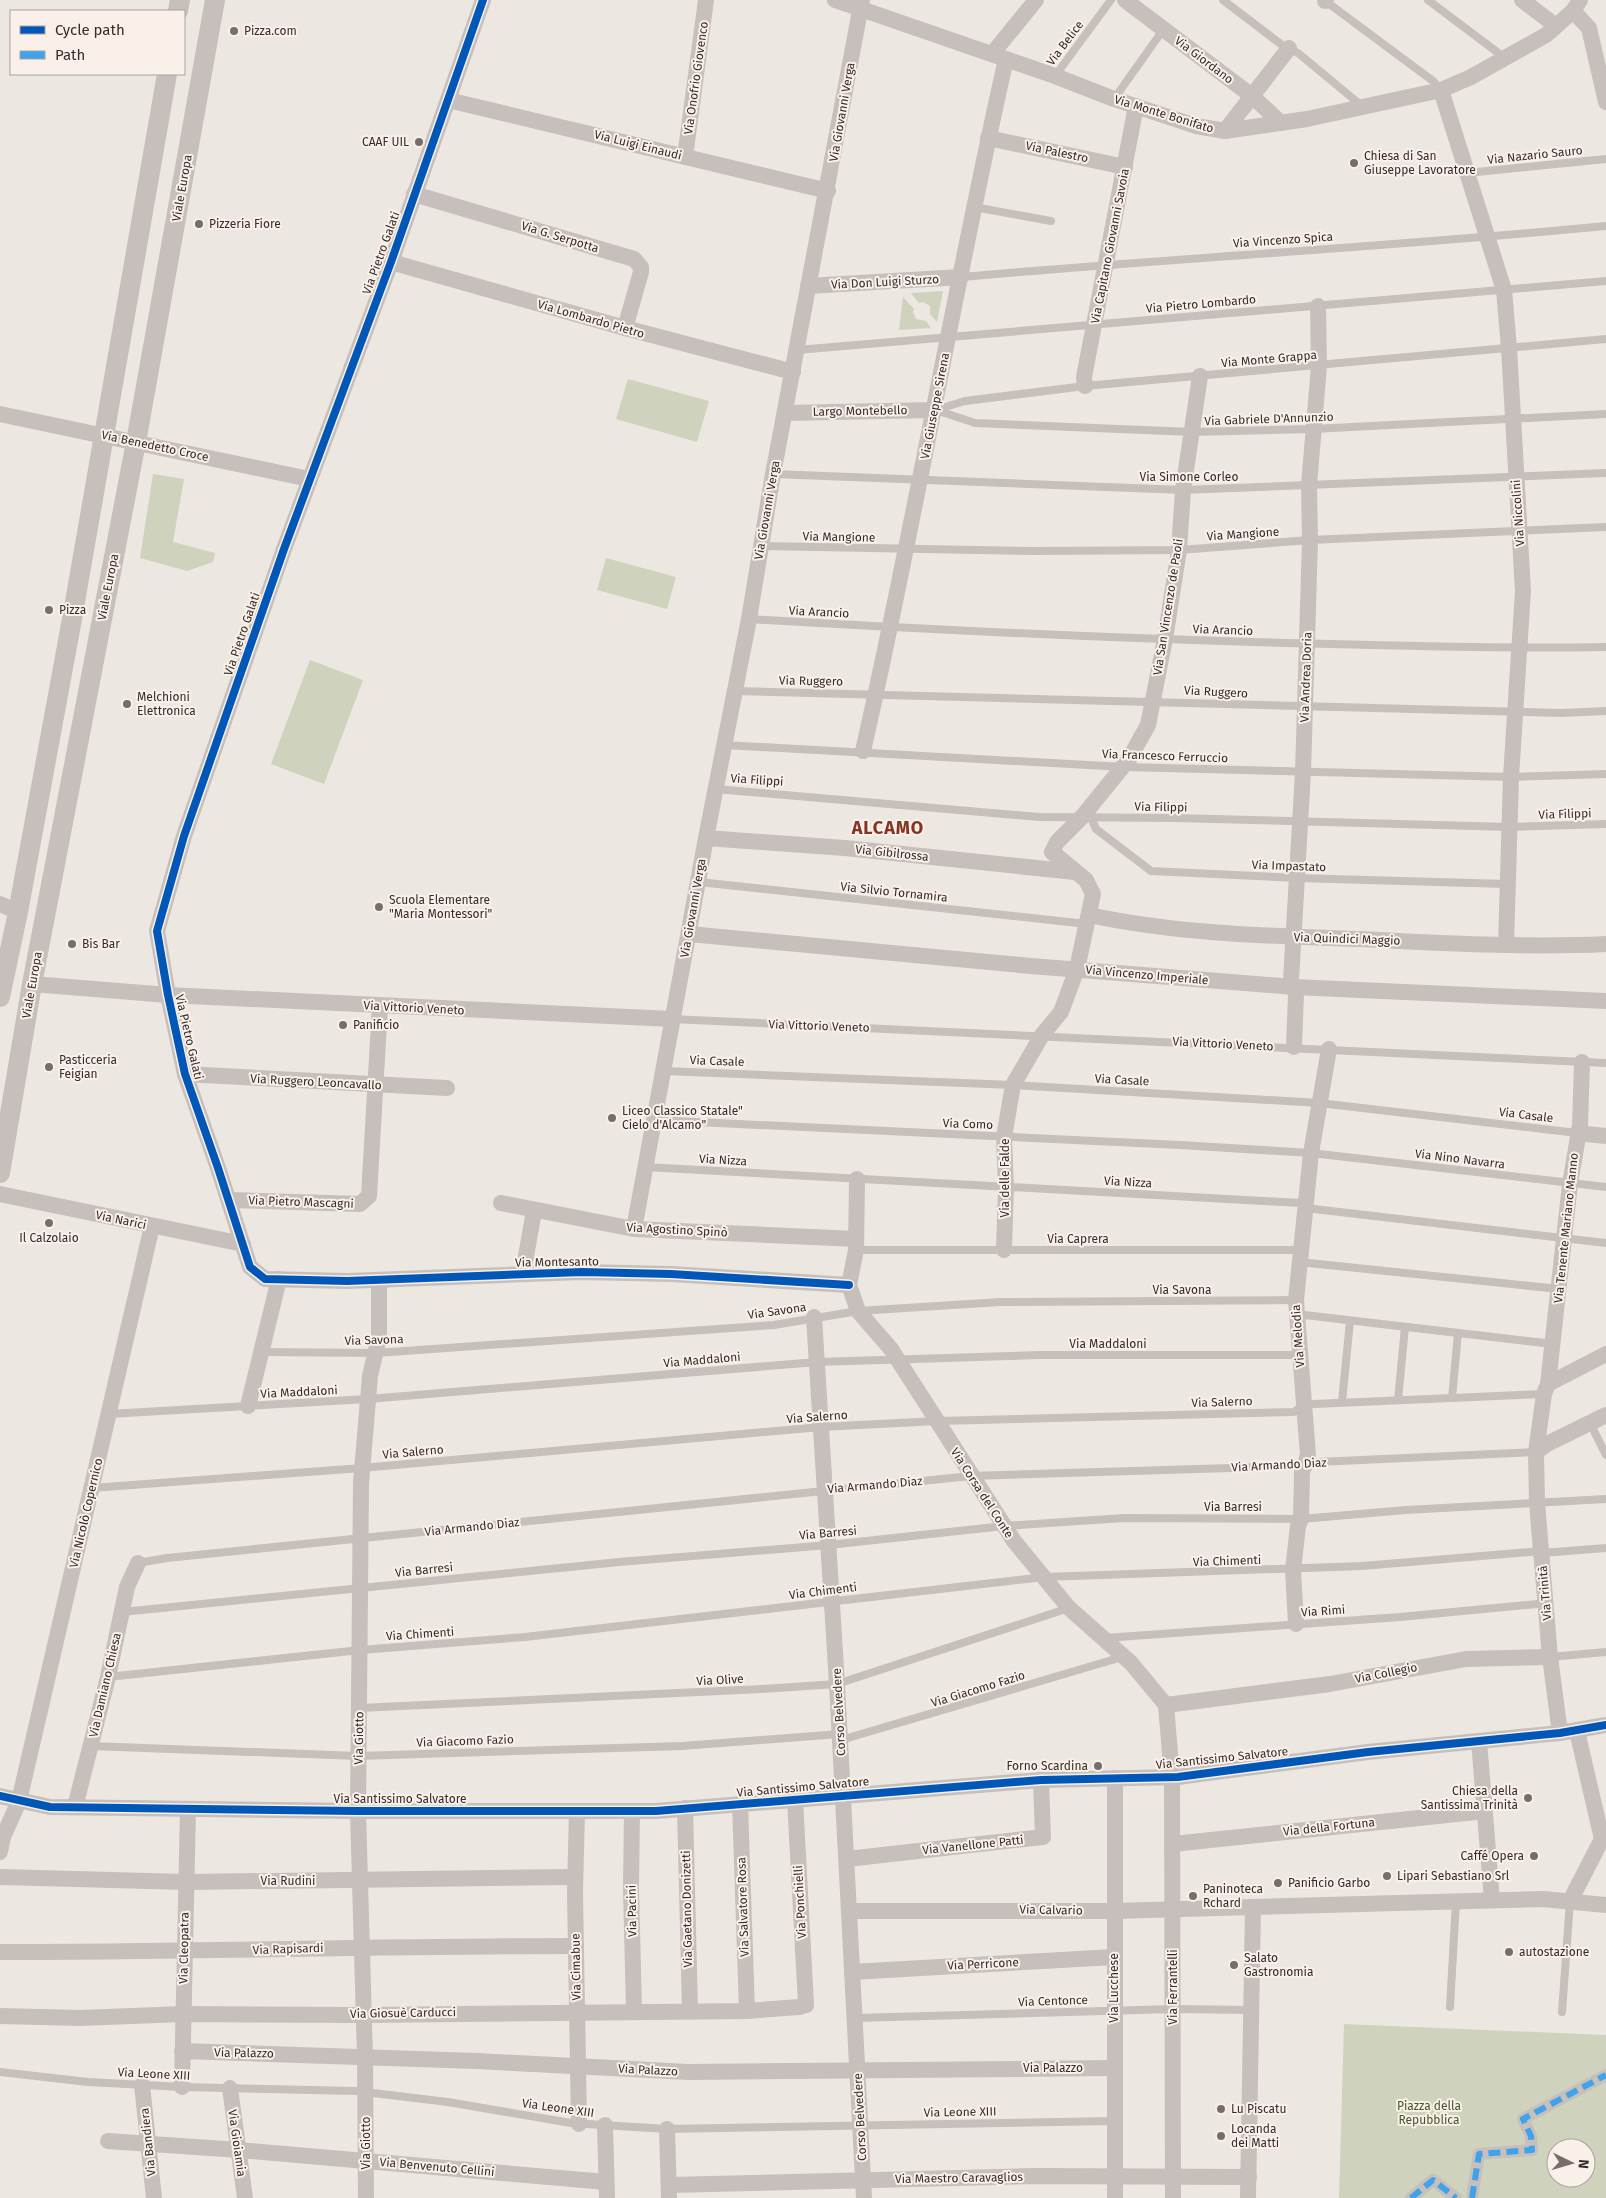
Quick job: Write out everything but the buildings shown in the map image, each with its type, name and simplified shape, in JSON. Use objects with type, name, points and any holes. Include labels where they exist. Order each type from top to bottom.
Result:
[{"type":"street","name":"Viale Europa","points":[[0,1173],[32,984],[136,442],[215,0]]},
{"type":"street","name":"Via Pietro Galati","points":[[272,1279],[250,1267],[184,1074],[157,931],[184,836],[310,479],[391,262],[483,0]]},
{"type":"street","name":"Via Onofrio Giovenco","points":[[684,157],[706,0]]},
{"type":"street","name":"Via Monte Bonifato","points":[[835,0],[861,4],[1114,99],[1196,126],[1225,131],[1281,124],[1364,108],[1441,90],[1546,35],[1576,5]]},
{"type":"street","name":"Via Giordano","points":[[1125,0],[1252,96],[1281,124]]},
{"type":"street","points":[[1522,0],[1556,26]]},
{"type":"street","points":[[999,57],[1029,2]]},
{"type":"street","name":"Via Giovanni Verga","points":[[634,1229],[672,1020],[690,934],[706,838],[749,619],[773,474],[808,286],[828,191],[861,4]]},
{"type":"street","points":[[1576,5],[1589,28],[1606,49]]},
{"type":"street","points":[[1589,28],[1606,102]]},
{"type":"street","points":[[1225,131],[1289,48]]},
{"type":"street","name":"Via Giuseppe Sirena","points":[[863,751],[907,550],[935,410],[988,138],[999,57]]},
{"type":"street","points":[[0,997],[18,912],[105,436],[167,75]]},
{"type":"street","name":"Via Niccolini","points":[[1441,90],[1504,290],[1509,348],[1522,592],[1511,777],[1506,945]]},
{"type":"street","name":"Via Luigi Einaudi","points":[[448,100],[828,191]]},
{"type":"street","name":"Via Capitano Giovanni Savoia","points":[[1085,386],[1084,377],[1136,106]]},
{"type":"street","name":"Via Palestro","points":[[988,138],[1125,167]]},
{"type":"street","name":"Via G. Serpotta","points":[[414,194],[634,259],[641,272],[625,328]]},
{"type":"street","name":"Via Lombardo Pietro","points":[[391,262],[625,328],[793,372]]},
{"type":"street","name":"Via Don Luigi Sturzo","points":[[808,286],[961,277]]},
{"type":"street","name":"Via Andrea Doria","points":[[1294,1048],[1296,994],[1292,980],[1303,772],[1310,485],[1319,366],[1318,306]]},
{"type":"street","name":"Via San Vincenzo de Paoli","points":[[1078,873],[1063,864],[1052,852],[1057,842],[1086,818],[1124,767],[1148,725],[1165,639],[1179,550],[1183,490],[1200,376]]},
{"type":"street","name":"Largo Montebello","points":[[785,413],[935,410]]},
{"type":"street","name":"Via Benedetto Croce","points":[[0,414],[310,479]]},
{"type":"street","name":"Via Gibilrossa","points":[[706,838],[845,848],[1078,873]]},
{"type":"street","name":"Via delle Falde","points":[[1004,1250],[1006,1187],[1004,1137],[1013,1085],[1042,1035],[1061,1012],[1077,970],[1092,894],[1086,880],[1078,873]]},
{"type":"street","points":[[0,904],[18,912]]},
{"type":"street","name":"Via Quindici Maggio","points":[[1088,920],[1182,930],[1294,937],[1550,947],[1606,944]]},
{"type":"street","name":"Via Vincenzo Imperiale","points":[[690,934],[1077,970],[1294,987],[1606,1001]]},
{"type":"street","name":"Via Vittorio Veneto","points":[[32,984],[168,995],[672,1020]]},
{"type":"street","points":[[374,1086],[380,1006]]},
{"type":"street","name":"Via Melodia","points":[[1296,1624],[1293,1570],[1298,1526],[1301,1519],[1302,1473],[1308,1455],[1296,1307],[1311,1153],[1329,1049]]},
{"type":"street","name":"Via Tenente Mariano Manno","points":[[1536,1452],[1553,1344],[1570,1184],[1577,1133],[1580,1125],[1582,1062]]},
{"type":"street","name":"Via Ruggero Leoncavallo","points":[[184,1074],[374,1086],[447,1088]]},
{"type":"street","name":"Via Pietro Mascagni","points":[[228,1200],[360,1204],[369,1196],[374,1086]]},
{"type":"street","points":[[1577,1133],[1606,1136]]},
{"type":"street","points":[[849,1285],[856,1244],[857,1179]]},
{"type":"street","name":"Via Narici","points":[[0,1194],[243,1244]]},
{"type":"street","name":"Via Agostino Spinò","points":[[500,1204],[634,1229],[856,1244]]},
{"type":"street","points":[[523,1273],[534,1211]]},
{"type":"street","name":"Via Nicolò Copernico","points":[[0,1852],[3,1837],[19,1800],[152,1226]]},
{"type":"street","name":"Via Montesanto","points":[[272,1279],[379,1280],[523,1273],[671,1274],[849,1285]]},
{"type":"street","points":[[248,1406],[261,1352],[272,1279]]},
{"type":"street","name":"Via Giotto","points":[[366,2198],[366,2092],[358,1811],[361,1538],[362,1468],[368,1399],[380,1337],[379,1280]]},
{"type":"street","name":"Via Corsa del Conte","points":[[849,1285],[858,1311],[897,1358],[1004,1526],[1069,1608],[1131,1663],[1166,1705]]},
{"type":"street","name":"Corso Belvedere","points":[[814,1317],[838,1684],[864,2198]]},
{"type":"street","points":[[1546,1389],[1606,1351]]},
{"type":"street","name":"Via Armando Diaz","points":[[1536,1452],[1606,1415]]},
{"type":"street","name":"Via Trinità","points":[[1536,1452],[1537,1503],[1547,1603],[1550,1658],[1560,1733]]},
{"type":"street","name":"Via Damiano Chiesa","points":[[76,1807],[108,1677],[127,1587],[138,1563]]},
{"type":"street","name":"Via Collegio","points":[[1166,1705],[1330,1684],[1466,1659],[1550,1658]]},
{"type":"street","points":[[1166,1705],[1169,1720],[1172,1777]]},
{"type":"street","name":"Via Santissimo Salvatore","points":[[0,1796],[50,1807],[358,1811],[632,1811],[1041,1780],[1172,1777],[1368,1752],[1577,1731],[1606,1725]]},
{"type":"street","points":[[1570,1901],[1604,1838],[1577,1731]]},
{"type":"street","points":[[1479,1740],[1492,1900]]},
{"type":"street","name":"Via Ferrantelli","points":[[1172,1777],[1173,2198]]},
{"type":"street","name":"Via Lucchese","points":[[1115,1778],[1115,2198]]},
{"type":"street","name":"Via Vanellone Patti","points":[[847,1859],[1043,1837],[1041,1780]]},
{"type":"street","name":"Via Ponchielli","points":[[795,1799],[806,2004]]},
{"type":"street","name":"Via Salvatore Rosa","points":[[740,1804],[747,2011]]},
{"type":"street","name":"Via Gaetano Donizetti","points":[[685,1808],[690,2011]]},
{"type":"street","name":"Via Cleopatra","points":[[182,2087],[188,1809]]},
{"type":"street","name":"Via Cimabue","points":[[577,1811],[575,1877],[579,2124]]},
{"type":"street","name":"Via Pacini","points":[[632,1811],[631,1888],[634,2011]]},
{"type":"street","name":"Via della Fortuna","points":[[1173,1844],[1485,1811]]},
{"type":"street","name":"Via Rudini","points":[[0,1877],[186,1882],[575,1877]]},
{"type":"street","points":[[1248,2198],[1253,1907],[1543,1899],[1606,1905]]},
{"type":"street","name":"Via Calvario","points":[[849,1911],[1114,1911],[1253,1907]]},
{"type":"street","name":"Via Rapisardi","points":[[0,1952],[184,1952],[362,1946],[576,1946]]},
{"type":"street","name":"Via Perricone","points":[[852,1972],[1114,1957]]},
{"type":"street","name":"Via Giosuè Carducci","points":[[0,2016],[80,2018],[183,2014],[364,2015],[577,2011],[747,2011],[799,2007],[806,2004]]},
{"type":"street","name":"Via Palazzo","points":[[182,2051],[688,2072],[1114,2068]]},
{"type":"street","points":[[1472,2198],[1479,2154],[1532,2150],[1531,2136],[1522,2118],[1606,2075]]},
{"type":"street","name":"Via Bandiera","points":[[142,2085],[154,2198]]},
{"type":"street","name":"Via Gioiamia","points":[[230,2088],[245,2198]]},
{"type":"street","points":[[605,2125],[606,2190]]},
{"type":"street","points":[[667,2129],[669,2191]]},
{"type":"street","name":"Via Benvenuto Cellini","points":[[108,2141],[148,2146],[238,2150],[366,2161],[606,2190]]},
{"type":"street","name":"Via Maestro Caravaglios","points":[[669,2191],[863,2179],[1115,2176],[1249,2177]]},
{"type":"street","points":[[1411,2198],[1433,2180],[1456,2198]]},
{"type":"lane","name":"Via Belice","points":[[1055,76],[1111,0]]},
{"type":"lane","points":[[1222,0],[1289,48],[1298,52],[1364,108]]},
{"type":"lane","points":[[1325,0],[1433,81],[1441,90]]},
{"type":"lane","points":[[1428,0],[1505,58]]},
{"type":"lane","points":[[1114,99],[1163,30]]},
{"type":"lane","name":"Via Nazario Sauro","points":[[1467,173],[1606,159]]},
{"type":"lane","points":[[974,207],[1052,221]]},
{"type":"lane","name":"Via Vincenzo Spica","points":[[961,277],[1107,264],[1487,238],[1606,226]]},
{"type":"lane","name":"Via Pietro Lombardo","points":[[797,350],[1606,281]]},
{"type":"lane","name":"Via Monte Grappa","points":[[935,410],[965,401],[1085,386],[1606,339]]},
{"type":"lane","name":"Via Gabriele D'Annunzio","points":[[935,410],[975,423],[1192,432],[1313,429],[1606,414]]},
{"type":"lane","name":"Via Simone Corleo","points":[[773,474],[920,482],[1183,490],[1606,473]]},
{"type":"lane","name":"Via Mangione","points":[[761,546],[907,550],[1179,550],[1310,540],[1606,527]]},
{"type":"lane","name":"Via Arancio","points":[[749,619],[890,628],[1165,639],[1520,649],[1606,647]]},
{"type":"lane","name":"Via Ruggero","points":[[735,691],[1152,700],[1516,710],[1560,713],[1606,711]]},
{"type":"lane","name":"Via Francesco Ferruccio","points":[[724,745],[863,751],[1124,767],[1511,777],[1606,774]]},
{"type":"lane","name":"Via Filippi","points":[[716,788],[1039,817],[1300,821],[1510,827],[1606,824]]},
{"type":"lane","name":"Via Impastato","points":[[1086,818],[1096,829],[1151,871],[1297,878],[1507,884]]},
{"type":"lane","name":"Via Silvio Tornamira","points":[[699,882],[1088,920]]},
{"type":"lane","name":"Via Vittorio Veneto","points":[[672,1020],[1042,1035],[1606,1063]]},
{"type":"lane","name":"Via Casale","points":[[664,1071],[1013,1085],[1320,1103],[1577,1133]]},
{"type":"lane","name":"Via Como","points":[[655,1120],[1311,1153]]},
{"type":"lane","name":"Via Nino Navarra","points":[[1311,1153],[1606,1187]]},
{"type":"lane","name":"Via Nizza","points":[[645,1167],[1291,1202],[1314,1209],[1606,1243]]},
{"type":"lane","name":"Via Caprera","points":[[856,1244],[1004,1250],[1300,1256],[1559,1289]]},
{"type":"lane","name":"Via Savona","points":[[261,1352],[376,1353],[774,1325],[858,1311],[1000,1302],[1296,1307],[1350,1321],[1553,1344]]},
{"type":"lane","points":[[1342,1402],[1350,1321]]},
{"type":"lane","points":[[1398,1400],[1404,1327]]},
{"type":"lane","points":[[1452,1398],[1458,1333]]},
{"type":"lane","name":"Via Maddaloni","points":[[109,1414],[368,1399],[817,1362],[897,1358],[1048,1355],[1299,1354]]},
{"type":"lane","name":"Via Salerno","points":[[92,1488],[362,1468],[821,1427],[937,1421],[1294,1412],[1304,1405],[1452,1398],[1546,1389]]},
{"type":"lane","points":[[1590,1423],[1606,1455]]},
{"type":"lane","name":"Via Armando Diaz","points":[[138,1563],[167,1558],[971,1476],[1306,1464],[1536,1452]]},
{"type":"lane","name":"Via Barresi","points":[[122,1612],[619,1562],[829,1545],[1004,1526],[1124,1518],[1301,1519],[1406,1510],[1606,1499]]},
{"type":"lane","name":"Via Chimenti","points":[[108,1677],[360,1650],[525,1637],[1044,1578],[1293,1570],[1606,1548]]},
{"type":"lane","name":"Via Rimi","points":[[1101,1638],[1400,1617],[1547,1603]]},
{"type":"lane","name":"Via Olive","points":[[359,1708],[752,1690],[838,1684],[1069,1608]]},
{"type":"lane","name":"Via Collegio","points":[[1550,1658],[1606,1652]]},
{"type":"lane","name":"Via Giacomo Fazio","points":[[91,1746],[358,1756],[682,1746],[840,1737],[1122,1657]]},
{"type":"lane","points":[[1450,2007],[1456,1901]]},
{"type":"lane","points":[[1562,2012],[1570,1901]]},
{"type":"lane","name":"Via Centonce","points":[[855,2018],[1173,2009],[1251,2010]]},
{"type":"lane","name":"Via Leone XIII","points":[[0,2072],[88,2082],[142,2085],[366,2092],[448,2102],[579,2124],[667,2129],[861,2124],[1115,2121]]},
{"type":"green space","points":[[943,291],[937,322],[930,314],[930,306],[923,302],[919,303],[911,293]]},
{"type":"green space","points":[[903,297],[914,309],[913,312],[916,319],[926,321],[931,328],[899,330]]},
{"type":"green space","points":[[628,379],[709,401],[697,442],[616,419]]},
{"type":"green space","points":[[153,474],[184,479],[173,542],[215,553],[213,562],[187,571],[140,558]]},
{"type":"green space","points":[[606,558],[676,577],[667,609],[597,590]]},
{"type":"green space","points":[[310,660],[363,680],[324,784],[271,764]]},
{"type":"green space","name":"Piazza della Repubblica","points":[[1344,2024],[1606,2035],[1606,2198],[1339,2198]]},
{"type":"marked path","points":[[1472,2198],[1479,2154],[1532,2150],[1531,2136],[1523,2119],[1606,2075]]},
{"type":"marked path","points":[[1411,2198],[1433,2180],[1456,2198]]},
{"type":"cycle path","points":[[483,0],[391,262],[284,549],[184,836],[157,931],[168,995],[185,1074],[250,1267],[265,1279],[347,1281],[582,1272],[671,1274],[849,1285]]},
{"type":"cycle path","points":[[0,1796],[50,1807],[358,1811],[656,1811],[1041,1780],[1178,1777],[1368,1752],[1560,1733],[1606,1725]]},
{"type":"place","name":"Pizza.com","points":[[234,31]]},
{"type":"place","name":"CAAF UIL","points":[[419,142]]},
{"type":"place","name":"Chiesa di San Giuseppe Lavoratore","points":[[1354,163]]},
{"type":"place","name":"Pizzeria Fiore","points":[[199,224]]},
{"type":"place","name":"Pizza","points":[[49,610]]},
{"type":"place","name":"Melchioni Elettronica","points":[[127,704]]},
{"type":"place","name":"Scuola Elementare \"Maria Montessori\"","points":[[379,907]]},
{"type":"place","name":"Bis Bar","points":[[72,944]]},
{"type":"place","name":"Panificio","points":[[343,1025]]},
{"type":"place","name":"Pasticceria Feigian","points":[[49,1067]]},
{"type":"place","name":"Liceo Classico Statale\" Cielo d'Alcamo\"","points":[[612,1118]]},
{"type":"place","name":"Il Calzolaio","points":[[49,1223]]},
{"type":"place","name":"Forno Scardina","points":[[1098,1766]]},
{"type":"place","name":"Chiesa della Santissima Trinità","points":[[1528,1798]]},
{"type":"place","name":"Caffé Opera","points":[[1534,1856]]},
{"type":"place","name":"Lipari Sebastiano Srl","points":[[1387,1876]]},
{"type":"place","name":"Panificio Garbo","points":[[1278,1883]]},
{"type":"place","name":"Paninoteca Rchard","points":[[1193,1896]]},
{"type":"place","name":"autostazione","points":[[1509,1952]]},
{"type":"place","name":"Salato Gastronomia","points":[[1234,1965]]},
{"type":"place","name":"Lu Piscatu","points":[[1221,2109]]},
{"type":"place","name":"Locanda dei Matti","points":[[1221,2136]]},
{"type":"district","name":"ALCAMO","points":[[888,828]]}]
